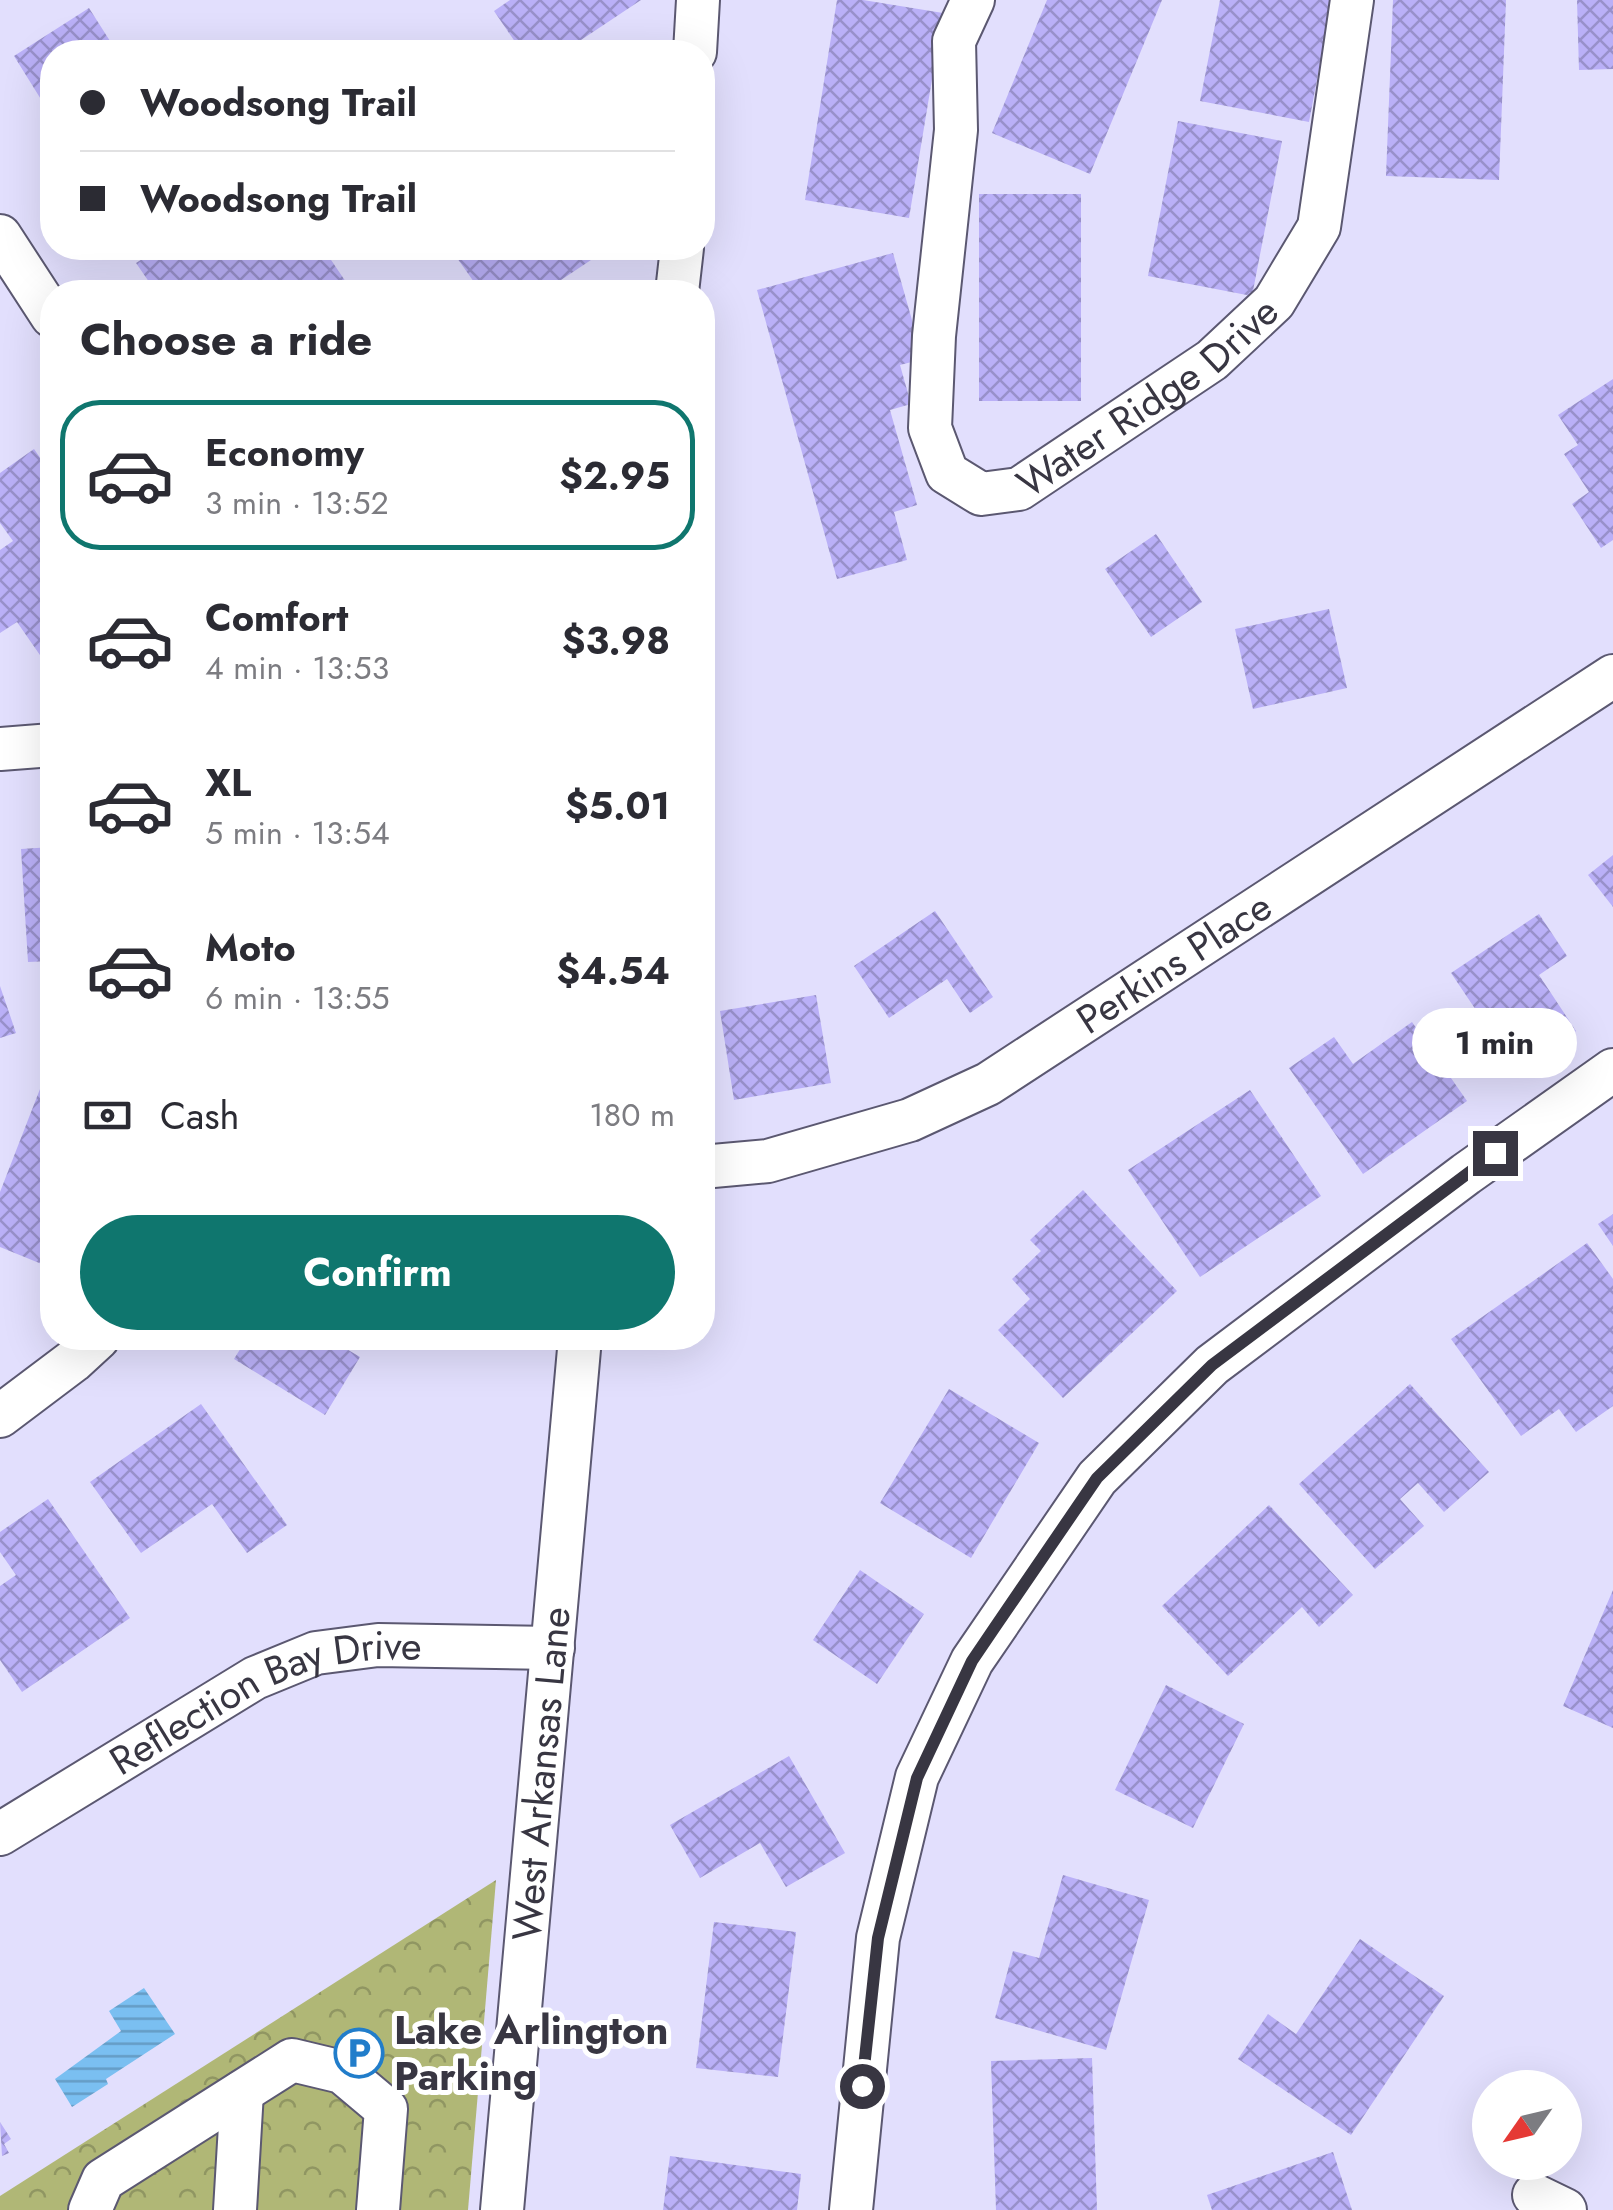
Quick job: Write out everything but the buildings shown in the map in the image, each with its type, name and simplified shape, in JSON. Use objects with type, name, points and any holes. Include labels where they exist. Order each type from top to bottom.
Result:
[{"type":"street","name":"Water Ridge Drive","points":[[974,0],[954,42],[956,130],[934,336],[930,428],[946,473],[981,494],[1019,488],[1212,360],[1274,302],[1318,227],[1352,0]]},
{"type":"street","points":[[0,236],[40,298]]},
{"type":"street","name":"Perkins Place","points":[[715,1165],[768,1161],[910,1120],[988,1084],[1613,676]]},
{"type":"street","points":[[0,749],[40,746]]},
{"type":"street","points":[[852,2210],[878,1938],[917,1778],[972,1661],[1097,1478],[1212,1365],[1466,1174],[1613,1070]]},
{"type":"street","points":[[0,1416],[85,1350]]},
{"type":"street","name":"West Arkansas Lane","points":[[502,2210],[579,1350]]},
{"type":"street","name":"Reflection Bay Drive","points":[[0,1834],[255,1678],[316,1653],[378,1645],[554,1648]]},
{"type":"street","points":[[90,2210],[103,2180],[292,2060],[342,2072],[386,2109],[378,2210]]},
{"type":"street","points":[[235,2210],[242,2092]]},
{"type":"green space","name":"Lake Arlington Parking","points":[[496,1880],[468,2210],[0,2210],[0,2196]]},
{"type":"water","points":[[144,1988],[175,2034],[106,2079],[108,2084],[72,2107],[55,2079],[121,2031],[109,2011]]},
{"type":"place","name":"Lake Arlington Parking","points":[[359,2053]]},
{"type":"route","points":[[862,2086],[878,1938],[917,1778],[972,1661],[993,1630],[1097,1478],[1212,1365],[1495,1153]]}]
